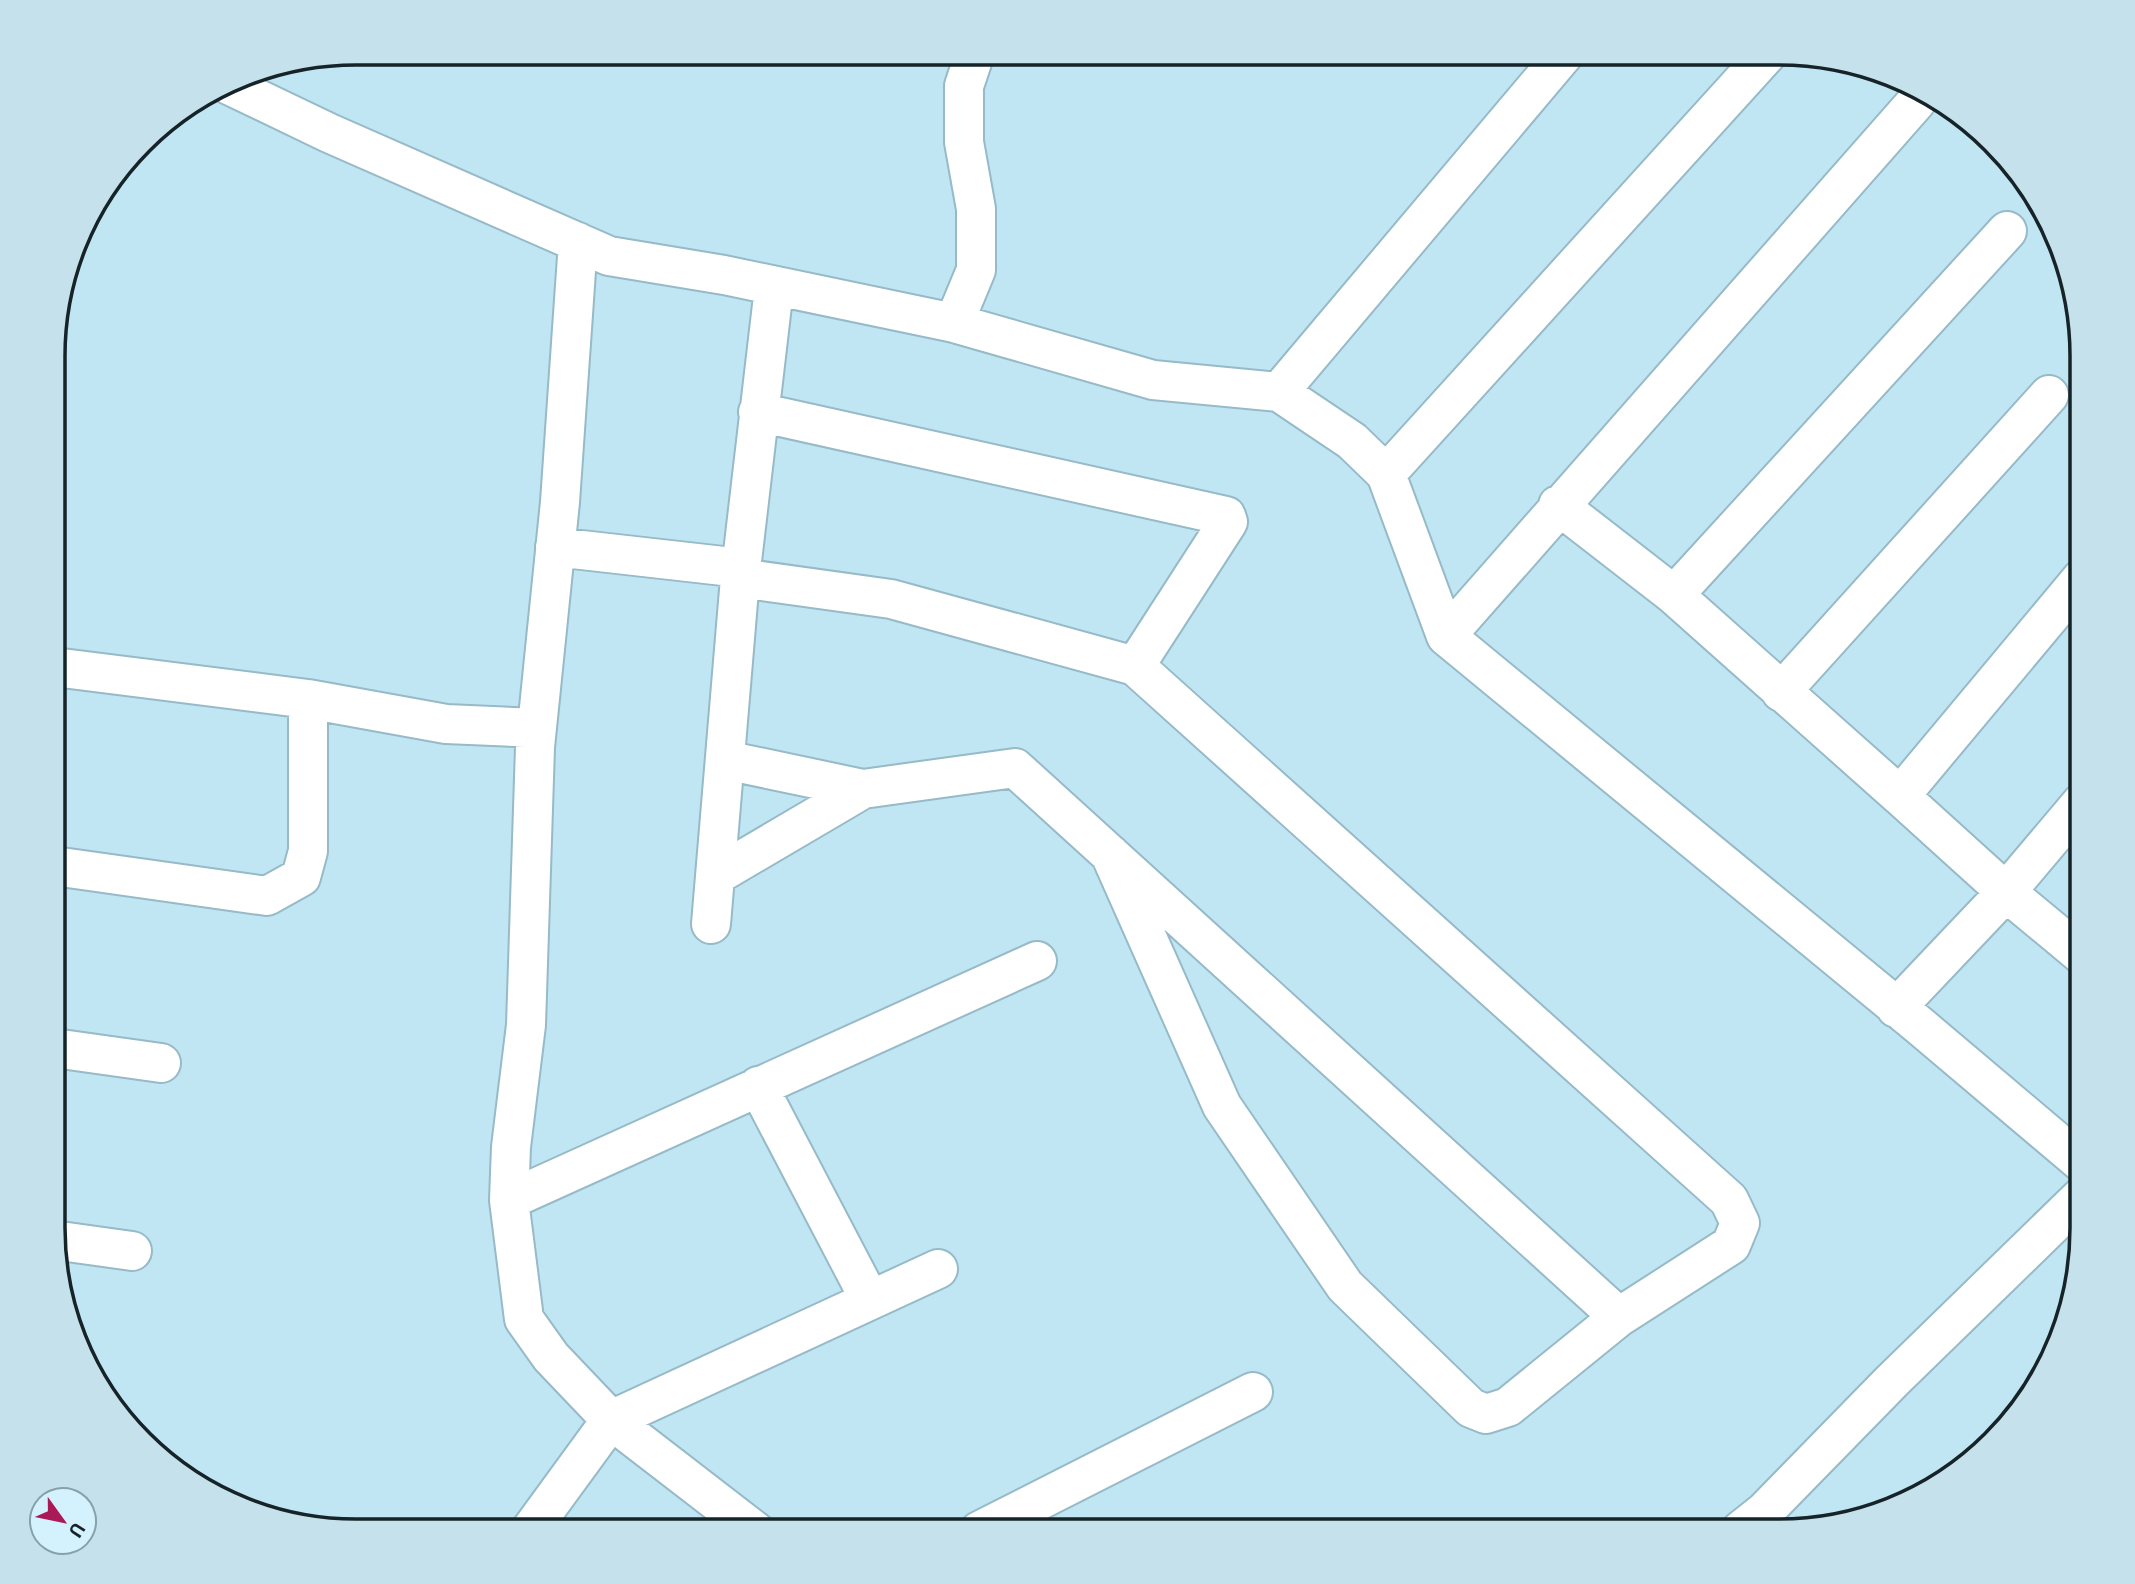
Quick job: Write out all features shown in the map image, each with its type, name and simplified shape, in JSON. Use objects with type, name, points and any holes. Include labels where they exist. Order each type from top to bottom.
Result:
[{"type":"street","points":[[954,323],[976,270],[976,209],[964,142],[964,86],[971,65]]},
{"type":"street","points":[[1279,392],[1555,65]]},
{"type":"street","points":[[1386,474],[1757,65]]},
{"type":"street","points":[[239,89],[609,256],[724,275],[774,288],[954,323],[1153,380],[1279,392],[1352,441],[1386,474],[1446,636],[2070,1153]]},
{"type":"street","points":[[1446,636],[1558,505],[1916,102]]},
{"type":"street","points":[[1674,595],[2007,231]]},
{"type":"street","points":[[578,242],[555,547],[537,728],[526,1025],[511,1147],[509,1200],[524,1319],[551,1357],[611,1420],[739,1519]]},
{"type":"street","points":[[711,924],[740,573],[774,288]]},
{"type":"street","points":[[1782,692],[2049,395]]},
{"type":"street","points":[[758,412],[1224,514],[1228,522],[1135,666]]},
{"type":"street","points":[[1558,505],[1674,595],[2006,892],[2070,945]]},
{"type":"street","points":[[555,547],[740,573],[891,599],[1135,666],[1729,1200],[1740,1223],[1731,1245],[1619,1317],[1508,1406],[1486,1413],[1471,1408],[1345,1286],[1222,1106],[1110,855]]},
{"type":"street","points":[[1900,796],[2070,592]]},
{"type":"street","points":[[65,668],[308,699],[446,724],[537,728]]},
{"type":"street","points":[[65,868],[267,897],[300,877],[308,851],[308,699]]},
{"type":"street","points":[[725,760],[863,789],[1015,768],[1619,1317]]},
{"type":"street","points":[[715,876],[863,789]]},
{"type":"street","points":[[1896,1007],[2006,892],[2070,816]]},
{"type":"street","points":[[509,1200],[1037,961]]},
{"type":"street","points":[[65,1050],[161,1063]]},
{"type":"street","points":[[758,1086],[870,1300]]},
{"type":"street","points":[[1756,1519],[1892,1381],[2070,1208]]},
{"type":"street","points":[[65,1242],[132,1251]]},
{"type":"street","points":[[539,1519],[611,1420],[938,1269]]},
{"type":"street","points":[[1003,1519],[1253,1392]]}]
